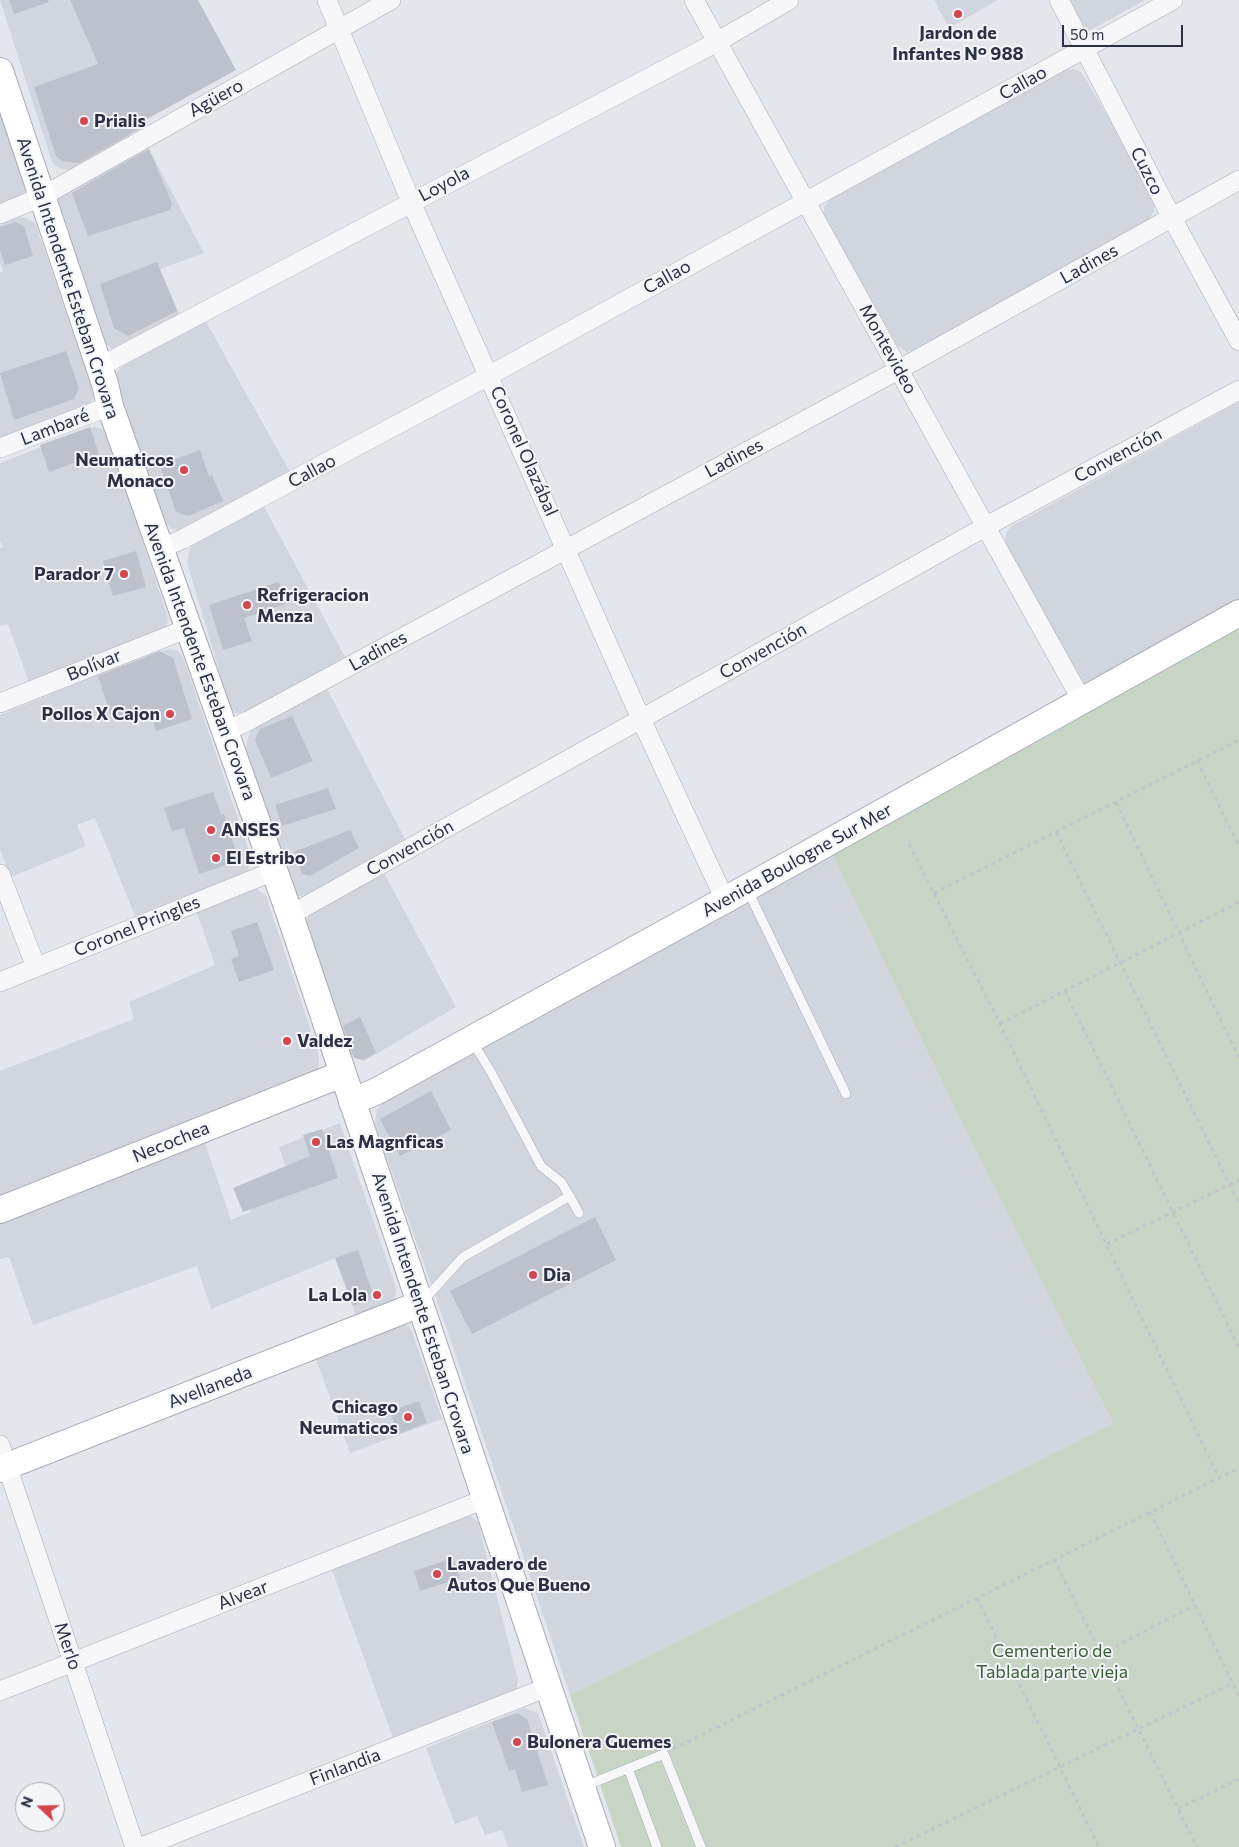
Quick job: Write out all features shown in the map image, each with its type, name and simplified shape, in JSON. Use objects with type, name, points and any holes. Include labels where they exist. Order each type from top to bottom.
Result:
[{"type":"main road","name":"Avenida Intendente Esteban Crovara","points":[[0,71],[159,549],[226,731],[290,915],[602,1847]]},
{"type":"main road","name":"Avenida Boulogne Sur Mer","points":[[352,1102],[377,1091],[470,1038],[736,894],[1081,699],[1239,613]]},
{"type":"main road","name":"Necochea","points":[[0,1210],[342,1074]]},
{"type":"main road","name":"Avellaneda","points":[[2,1460],[420,1304]]},
{"type":"street","name":"Coronel Olazábal","points":[[327,0],[411,202],[490,375],[642,719],[736,894]]},
{"type":"street","name":"Agüero","points":[[0,214],[41,197],[339,28],[392,0]]},
{"type":"street","name":"Montevideo","points":[[694,0],[1081,699]]},
{"type":"street","name":"Loyola","points":[[99,367],[717,42],[789,0]]},
{"type":"street","name":"Cuzco","points":[[1059,0],[1172,218],[1239,341]]},
{"type":"street","name":"Callao","points":[[159,549],[192,535],[490,375],[1173,0]]},
{"type":"street","name":"Ladines","points":[[226,731],[248,722],[900,369],[1239,180]]},
{"type":"street","name":"Convención","points":[[290,915],[985,527],[1239,390]]},
{"type":"street","name":"Lambaré","points":[[0,448],[110,406]]},
{"type":"street","name":"Bolívar","points":[[0,703],[188,628]]},
{"type":"street","name":"Coronel Pringles","points":[[0,982],[274,871]]},
{"type":"street","points":[[0,874],[36,968]]},
{"type":"street","name":"Merlo","points":[[2,1460],[135,1847]]},
{"type":"street","name":"Alvear","points":[[0,1691],[485,1499]]},
{"type":"street","name":"Finlandia","points":[[141,1847],[548,1687]]},
{"type":"lane","points":[[736,894],[846,1094]]},
{"type":"lane","points":[[470,1038],[491,1072],[541,1166],[562,1183],[579,1213]]},
{"type":"lane","points":[[420,1304],[463,1257],[570,1196]]},
{"type":"lane","points":[[582,1787],[664,1754],[701,1847]]},
{"type":"lane","points":[[628,1768],[657,1847]]},
{"type":"path","points":[[934,893],[1239,740]]},
{"type":"path","points":[[1197,761],[1239,846]]},
{"type":"path","points":[[1116,802],[1239,1058]]},
{"type":"path","points":[[1056,832],[1239,1204]]},
{"type":"path","points":[[909,844],[1000,1024],[1219,1478]]},
{"type":"path","points":[[1000,1024],[1239,902]]},
{"type":"path","points":[[1065,991],[1239,1348]]},
{"type":"path","points":[[1107,1244],[1239,1180]]},
{"type":"path","points":[[664,1754],[1239,1468]]},
{"type":"path","points":[[1150,1512],[1239,1696]]},
{"type":"path","points":[[1054,1559],[1197,1847]]},
{"type":"path","points":[[977,1598],[1099,1847]]},
{"type":"path","points":[[1101,1654],[1195,1605]]},
{"type":"path","points":[[895,1847],[1233,1683]]},
{"type":"path","points":[[1178,1809],[1239,1779]]},
{"type":"shaded area","points":[[0,0],[70,0],[130,136],[70,170],[58,168],[52,162]]},
{"type":"shaded area","name":"Jardon de Infantes N° 988","points":[[934,0],[998,0],[949,28]]},
{"type":"shaded area","points":[[1070,0],[1145,0],[1087,32]]},
{"type":"shaded area","points":[[1073,69],[1081,72],[1085,78],[1155,197],[1154,211],[1147,222],[917,349],[907,352],[897,345],[824,217],[824,207],[829,200],[1066,70]]},
{"type":"shaded area","points":[[0,108],[26,186],[25,194],[0,210]]},
{"type":"shaded area","points":[[146,143],[204,253],[160,269],[182,320],[113,350],[105,343],[58,203],[58,197]]},
{"type":"shaded area","points":[[18,218],[26,218],[35,223],[94,394],[91,403],[84,411],[0,443],[0,273],[3,271],[0,262],[0,225]]},
{"type":"shaded area","points":[[205,320],[290,472],[185,531],[172,529],[160,517],[115,379],[118,371],[124,365]]},
{"type":"shaded area","points":[[1239,402],[1239,604],[1084,685],[1078,679],[1006,546],[1005,536],[1010,527]]},
{"type":"shaded area","points":[[94,427],[102,429],[108,435],[168,618],[167,627],[162,632],[30,685],[8,624],[0,626],[0,548],[3,547],[0,540],[0,463]]},
{"type":"shaded area","points":[[262,503],[346,659],[244,714],[235,713],[230,708],[187,562],[191,545],[196,539]]},
{"type":"shaded area","points":[[169,649],[178,651],[184,660],[251,857],[248,870],[135,916],[95,818],[77,825],[86,846],[11,877],[0,849],[0,715],[97,675]]},
{"type":"shaded area","points":[[324,683],[405,839],[306,895],[299,896],[292,894],[246,747],[251,727]]},
{"type":"shaded area","points":[[831,852],[960,1119],[1113,1423],[570,1695],[452,1344],[375,1124],[377,1110],[383,1103],[504,1033]]},
{"type":"shaded area","points":[[383,871],[456,1007],[364,1061],[349,1054],[305,924],[309,916],[318,908]]},
{"type":"shaded area","points":[[256,888],[266,896],[318,1052],[319,1065],[316,1072],[0,1198],[0,1071],[134,1019],[129,1002],[215,965],[195,907]]},
{"type":"shaded area","points":[[340,1123],[396,1288],[395,1297],[390,1303],[356,1316],[335,1258],[211,1309],[197,1266],[33,1325],[9,1257],[0,1259],[0,1219],[203,1137],[231,1220],[251,1212],[243,1188],[287,1171],[279,1147]]},
{"type":"shaded area","points":[[401,1323],[409,1326],[412,1332],[442,1419],[350,1453],[315,1356]]},
{"type":"shaded area","points":[[465,1515],[471,1516],[478,1522],[518,1680],[517,1688],[512,1695],[393,1738],[332,1570]]},
{"type":"shaded area","points":[[524,1708],[538,1713],[584,1847],[508,1847],[502,1830],[485,1835],[477,1816],[455,1824],[426,1748]]},
{"type":"green space","name":"Cementerio de Tablada parte vieja","points":[[1239,628],[1239,1847],[621,1847],[570,1695],[1113,1423],[960,1119],[831,852]]},
{"type":"building","points":[[9,0],[48,0],[49,2],[14,14]]},
{"type":"building","points":[[70,0],[198,0],[236,70],[138,124],[139,129],[79,163],[62,161],[56,156],[34,87],[98,64]]},
{"type":"building","points":[[149,149],[172,203],[170,210],[88,236],[72,193]]},
{"type":"building","points":[[15,222],[24,226],[33,256],[5,265],[0,250],[0,227]]},
{"type":"building","points":[[157,262],[177,311],[128,336],[114,328],[100,284]]},
{"type":"building","points":[[66,351],[79,388],[74,399],[14,420],[0,373]]},
{"type":"building","points":[[90,427],[99,454],[49,472],[40,445]]},
{"type":"building","points":[[200,450],[209,476],[212,475],[223,501],[188,516],[176,512],[160,465]]},
{"type":"building","name":"Parador 7","points":[[136,551],[146,587],[113,596],[103,561]]},
{"type":"building","name":"Refrigeracion Menza","points":[[279,582],[286,604],[244,618],[252,641],[223,650],[209,605]]},
{"type":"building","points":[[160,651],[173,658],[192,719],[156,731],[149,708],[112,720],[98,676]]},
{"type":"building","points":[[292,716],[313,761],[271,778],[255,740],[260,729]]},
{"type":"building","points":[[328,788],[336,809],[282,826],[275,805]]},
{"type":"building","points":[[213,792],[221,815],[224,814],[239,861],[199,874],[184,828],[172,831],[164,808]]},
{"type":"building","points":[[350,830],[359,848],[310,876],[302,874],[294,852]]},
{"type":"building","points":[[257,922],[274,970],[239,982],[231,959],[239,956],[231,931]]},
{"type":"building","points":[[360,1017],[376,1053],[363,1060],[354,1058],[343,1026]]},
{"type":"building","points":[[431,1091],[451,1130],[400,1156],[380,1119]]},
{"type":"building","points":[[322,1129],[338,1178],[243,1212],[233,1188],[310,1156],[303,1135]]},
{"type":"building","name":"Dia","points":[[595,1217],[616,1260],[472,1334],[450,1291]]},
{"type":"building","points":[[358,1250],[374,1298],[353,1306],[335,1258]]},
{"type":"building","name":"Chicago Neumaticos","points":[[419,1401],[427,1423],[398,1434],[390,1411]]},
{"type":"building","name":"Lavadero de Autos Que Bueno","points":[[453,1558],[460,1578],[420,1591],[414,1571]]},
{"type":"building","name":"Bulonera Guemes","points":[[517,1713],[527,1719],[548,1785],[522,1792],[515,1769],[509,1771],[492,1722]]},
{"type":"place","name":"Jardon de Infantes N° 988","points":[[958,14]]},
{"type":"place","name":"Prialis","points":[[84,121]]},
{"type":"place","name":"Neumaticos Monaco","points":[[184,470]]},
{"type":"place","name":"Parador 7","points":[[124,574]]},
{"type":"place","name":"Refrigeracion Menza","points":[[247,605]]},
{"type":"place","name":"Pollos X Cajon","points":[[170,714]]},
{"type":"place","name":"ANSES","points":[[211,830]]},
{"type":"place","name":"El Estribo","points":[[216,858]]},
{"type":"place","name":"Valdez","points":[[287,1041]]},
{"type":"place","name":"Las Magnficas","points":[[316,1142]]},
{"type":"place","name":"Dia","points":[[533,1275]]},
{"type":"place","name":"La Lola","points":[[377,1295]]},
{"type":"place","name":"Chicago Neumaticos","points":[[408,1417]]},
{"type":"place","name":"Lavadero de Autos Que Bueno","points":[[437,1574]]},
{"type":"place","name":"Bulonera Guemes","points":[[517,1742]]}]
